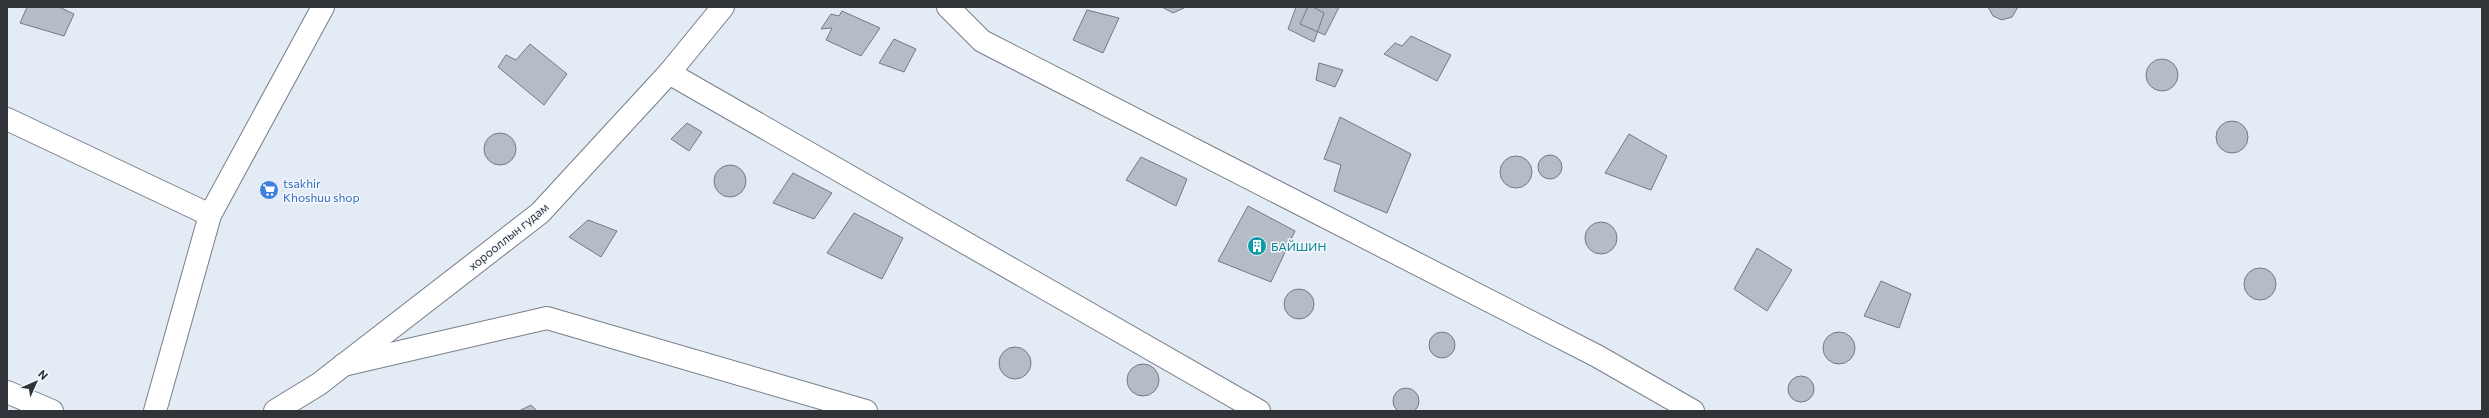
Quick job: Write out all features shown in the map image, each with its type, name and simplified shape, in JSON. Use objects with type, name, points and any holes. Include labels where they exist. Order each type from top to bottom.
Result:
[{"type":"street","points":[[154,411],[210,215],[323,7]]},
{"type":"street","name":"хорооллын гудам","points":[[275,411],[319,384],[540,213],[669,73],[723,7]]},
{"type":"street","points":[[948,7],[982,41],[1597,356],[1693,411]]},
{"type":"street","points":[[669,73],[1259,411]]},
{"type":"street","points":[[7,119],[210,215]]},
{"type":"street","points":[[343,365],[547,318],[866,411]]},
{"type":"street","points":[[7,392],[52,411]]},
{"type":"building","points":[[27,7],[59,7],[74,14],[64,36],[20,23]]},
{"type":"building","points":[[1162,7],[1186,7],[1173,13]]},
{"type":"building","points":[[1296,7],[1313,7],[1324,13],[1314,42],[1288,29]]},
{"type":"building","points":[[1308,7],[1339,7],[1325,35],[1300,24]]},
{"type":"building","points":[[1988,7],[2018,7],[2012,17],[2002,20],[1993,16]]},
{"type":"building","points":[[1087,10],[1119,18],[1103,53],[1073,40]]},
{"type":"building","points":[[842,11],[880,28],[861,56],[826,40],[832,28],[821,29],[831,14],[839,16]]},
{"type":"building","points":[[1411,36],[1451,55],[1437,81],[1384,54],[1395,43],[1402,46]]},
{"type":"building","points":[[894,39],[916,49],[904,72],[879,63]]},
{"type":"building","points":[[530,44],[567,74],[544,105],[498,67],[506,55],[516,60]]},
{"type":"building","points":[[2162,59],[2168,60],[2175,66],[2178,75],[2177,81],[2171,88],[2162,91],[2156,90],[2149,84],[2146,75],[2147,69],[2153,62]]},
{"type":"building","points":[[1319,63],[1343,70],[1335,87],[1316,80]]},
{"type":"building","points":[[1340,117],[1411,154],[1387,213],[1334,191],[1341,165],[1324,159]]},
{"type":"building","points":[[2232,121],[2238,122],[2245,128],[2248,137],[2247,143],[2241,150],[2232,153],[2226,152],[2219,146],[2216,137],[2217,131],[2223,124]]},
{"type":"building","points":[[687,123],[702,132],[689,151],[671,139]]},
{"type":"building","points":[[500,133],[506,134],[513,140],[516,149],[515,155],[509,162],[500,165],[494,164],[487,158],[484,149],[485,143],[491,136]]},
{"type":"building","points":[[1629,134],[1667,156],[1651,190],[1605,173]]},
{"type":"building","points":[[1550,155],[1559,158],[1562,167],[1559,176],[1550,179],[1541,176],[1538,167],[1541,158]]},
{"type":"building","points":[[1516,156],[1522,157],[1529,163],[1532,172],[1531,178],[1525,185],[1516,188],[1510,187],[1503,181],[1500,172],[1501,166],[1507,159]]},
{"type":"building","points":[[1141,157],[1187,179],[1176,206],[1126,180]]},
{"type":"building","points":[[730,165],[736,166],[743,172],[746,181],[745,187],[739,194],[730,197],[724,196],[717,190],[714,181],[715,175],[721,168]]},
{"type":"building","points":[[793,173],[832,193],[814,219],[773,203]]},
{"type":"building","name":"БАЙШИН","points":[[1248,206],[1295,231],[1271,282],[1218,261]]},
{"type":"building","points":[[854,213],[903,238],[882,279],[827,253]]},
{"type":"building","points":[[588,220],[617,231],[601,257],[569,237]]},
{"type":"building","points":[[1601,222],[1607,223],[1614,229],[1617,238],[1616,244],[1610,251],[1601,254],[1595,253],[1588,247],[1585,238],[1586,232],[1592,225]]},
{"type":"building","points":[[1757,248],[1792,270],[1767,311],[1734,289]]},
{"type":"building","points":[[2260,268],[2266,269],[2273,275],[2276,284],[2275,290],[2269,297],[2260,300],[2254,299],[2247,293],[2244,284],[2245,278],[2251,271]]},
{"type":"building","points":[[1881,281],[1911,294],[1899,328],[1864,316]]},
{"type":"building","points":[[1299,289],[1310,293],[1314,304],[1310,315],[1299,319],[1288,315],[1284,304],[1288,293]]},
{"type":"building","points":[[1442,332],[1451,336],[1455,345],[1451,354],[1442,358],[1433,354],[1429,345],[1433,336]]},
{"type":"building","points":[[1839,332],[1845,333],[1852,339],[1855,348],[1854,354],[1848,361],[1839,364],[1833,363],[1826,357],[1823,348],[1824,342],[1830,335]]},
{"type":"building","points":[[1015,347],[1021,348],[1028,354],[1031,363],[1030,369],[1024,376],[1015,379],[1009,378],[1002,372],[999,363],[1000,357],[1006,350]]},
{"type":"building","points":[[1143,364],[1149,365],[1156,371],[1159,380],[1158,386],[1152,393],[1143,396],[1137,395],[1130,389],[1127,380],[1128,374],[1134,367]]},
{"type":"building","points":[[1801,376],[1810,380],[1814,389],[1810,398],[1801,402],[1792,398],[1788,389],[1792,380]]},
{"type":"building","points":[[1406,388],[1415,392],[1419,401],[1415,410],[1406,414],[1397,410],[1393,401],[1397,392]]},
{"type":"building","points":[[531,405],[537,411],[519,411]]},
{"type":"place","name":"tsakhir Khoshuu shop","points":[[269,190]]},
{"type":"place","name":"БАЙШИН","points":[[1257,246]]}]
